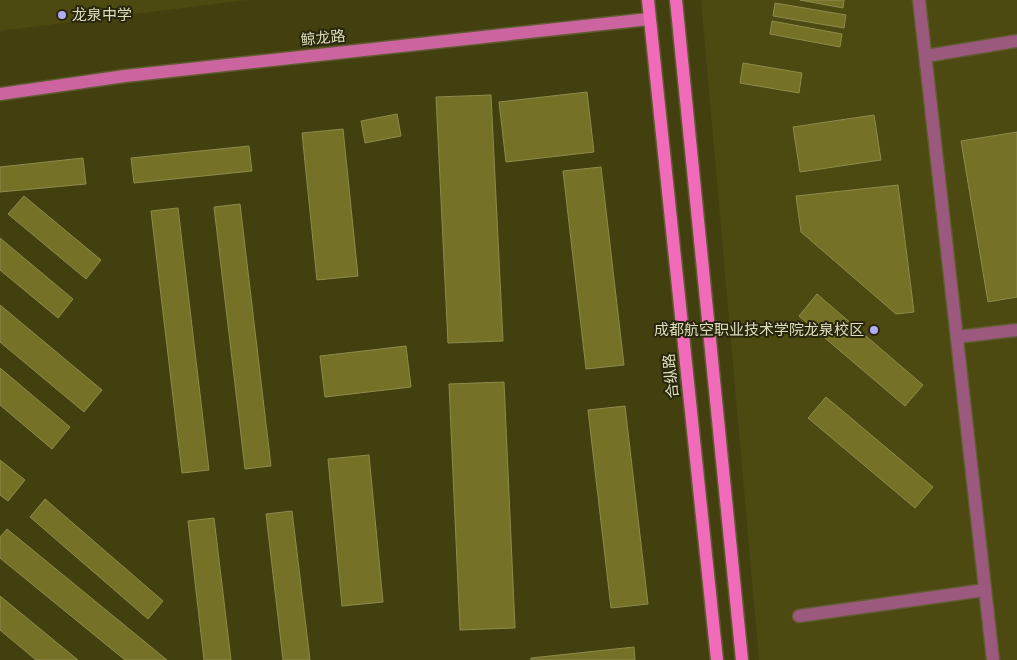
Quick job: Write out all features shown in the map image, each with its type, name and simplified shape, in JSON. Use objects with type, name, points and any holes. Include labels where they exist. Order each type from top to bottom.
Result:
[{"type":"main road","name":"合纵路","points":[[648,0],[717,660]]},
{"type":"main road","points":[[676,0],[742,660]]},
{"type":"street","points":[[919,0],[993,660]]},
{"type":"street","name":"鲸龙路","points":[[0,94],[125,76],[649,19]]},
{"type":"street","points":[[926,56],[1017,41]]},
{"type":"street","points":[[958,337],[1017,330]]},
{"type":"street","points":[[799,616],[985,590]]},
{"type":"shaded area","name":"龙泉中学","points":[[0,0],[247,0],[0,31]]},
{"type":"shaded area","name":"成都航空职业技术学院龙泉校区","points":[[701,0],[1017,0],[1017,660],[759,660]]},
{"type":"building","points":[[800,0],[844,0],[843,8]]},
{"type":"building","points":[[775,3],[846,15],[844,28],[773,16]]},
{"type":"building","points":[[772,21],[842,34],[840,47],[770,34]]},
{"type":"building","points":[[743,63],[802,73],[799,93],[740,83]]},
{"type":"building","points":[[587,92],[594,152],[506,162],[499,102]]},
{"type":"building","points":[[491,95],[503,341],[448,343],[436,97]]},
{"type":"building","points":[[397,114],[401,136],[365,143],[361,121]]},
{"type":"building","points":[[874,115],[881,160],[800,172],[793,127]]},
{"type":"building","points":[[343,129],[358,276],[317,280],[302,133]]},
{"type":"building","points":[[1017,132],[1017,297],[988,302],[961,141]]},
{"type":"building","points":[[249,146],[252,171],[134,183],[131,158]]},
{"type":"building","points":[[83,158],[86,184],[0,192],[0,167]]},
{"type":"building","points":[[601,167],[624,365],[586,369],[563,171]]},
{"type":"building","points":[[898,185],[914,312],[896,314],[801,232],[796,196]]},
{"type":"building","points":[[24,196],[101,260],[86,279],[8,214]]},
{"type":"building","points":[[240,204],[271,466],[245,469],[214,207]]},
{"type":"building","points":[[178,208],[209,470],[182,473],[151,211]]},
{"type":"building","points":[[0,238],[73,299],[58,318],[0,270]]},
{"type":"building","points":[[817,294],[923,385],[905,406],[799,316]]},
{"type":"building","points":[[0,305],[102,390],[84,412],[0,342]]},
{"type":"building","points":[[406,346],[411,387],[325,397],[320,356]]},
{"type":"building","points":[[0,368],[70,427],[52,449],[0,405]]},
{"type":"building","points":[[504,382],[515,628],[460,630],[449,384]]},
{"type":"building","points":[[826,397],[933,487],[915,508],[808,418]]},
{"type":"building","points":[[625,406],[648,604],[611,608],[588,410]]},
{"type":"building","points":[[369,455],[383,602],[342,606],[328,459]]},
{"type":"building","points":[[0,460],[25,480],[8,501],[0,495]]},
{"type":"building","points":[[45,499],[163,601],[148,619],[30,517]]},
{"type":"building","points":[[292,511],[310,660],[283,660],[266,514]]},
{"type":"building","points":[[214,518],[231,660],[204,660],[188,521]]},
{"type":"building","points":[[7,529],[167,660],[125,660],[0,558],[0,537]]},
{"type":"building","points":[[0,596],[78,660],[36,660],[0,630]]},
{"type":"building","points":[[634,647],[635,660],[531,660],[531,658]]},
{"type":"place","name":"龙泉中学","points":[[62,15]]},
{"type":"place","name":"成都航空职业技术学院龙泉校区","points":[[874,330]]}]
